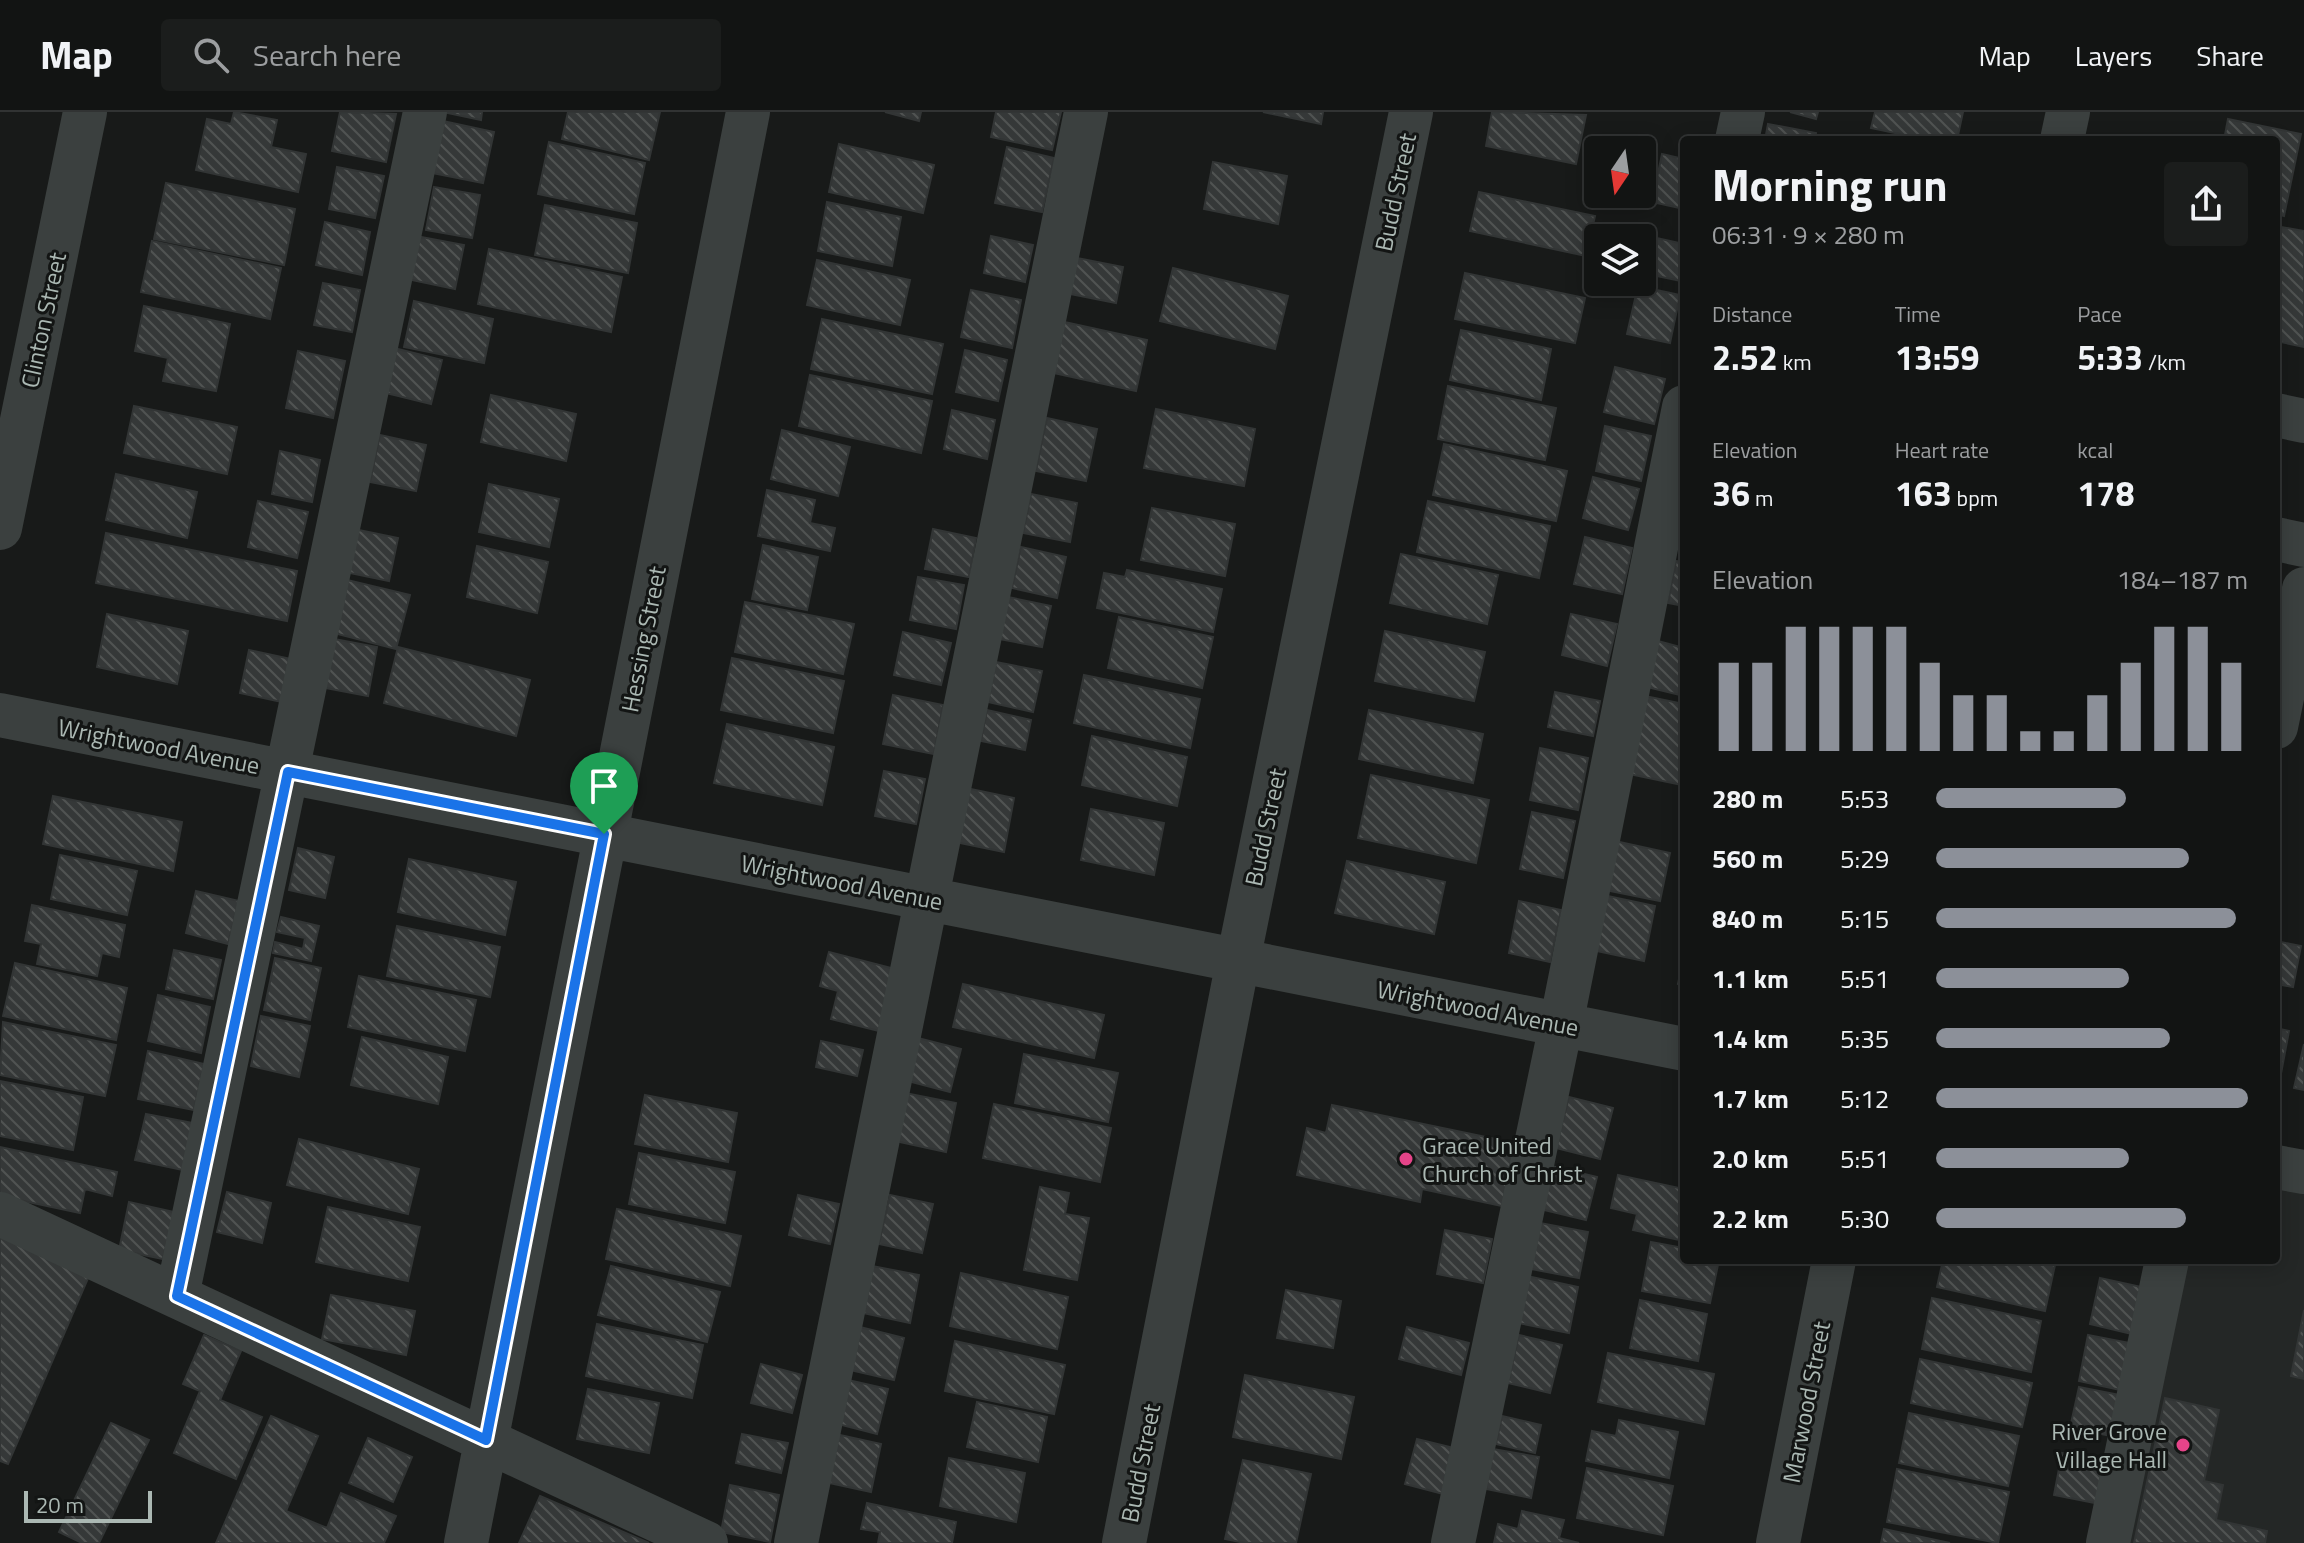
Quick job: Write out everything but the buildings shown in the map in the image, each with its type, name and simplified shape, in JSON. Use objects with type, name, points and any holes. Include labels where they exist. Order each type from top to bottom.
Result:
[{"type":"street","name":"Clinton Street","points":[[0,528],[85,112]]},
{"type":"street","points":[[177,1296],[425,112]]},
{"type":"street","name":"Hessing Street","points":[[466,1543],[748,112]]},
{"type":"street","points":[[796,1543],[1086,112]]},
{"type":"street","name":"Budd Street","points":[[1124,1543],[1238,961],[1411,112]]},
{"type":"street","points":[[1738,136],[1743,112]]},
{"type":"street","points":[[2063,136],[2068,112]]},
{"type":"street","points":[[2280,416],[2304,421]]},
{"type":"street","points":[[1453,1543],[1561,1025],[1680,427]]},
{"type":"street","points":[[2280,540],[2304,545]]},
{"type":"street","points":[[2280,707],[2304,589]]},
{"type":"street","name":"Wrightwood Avenue","points":[[0,715],[1680,1048]]},
{"type":"street","points":[[2280,1168],[2304,1172]]},
{"type":"street","points":[[0,1214],[706,1543]]},
{"type":"street","name":"Marwood Street","points":[[1778,1543],[1833,1264]]},
{"type":"street","points":[[2108,1543],[2166,1264]]},
{"type":"shaded area","points":[[2280,1151],[2304,1156],[2304,1543],[2112,1543],[2171,1264],[2280,1264]]},
{"type":"place","name":"Grace United Church of Christ","points":[[1406,1159]]},
{"type":"place","name":"River Grove Village Hall","points":[[2183,1445]]},
{"type":"route","points":[[288,772],[604,834],[486,1440],[177,1296],[288,772]]}]
